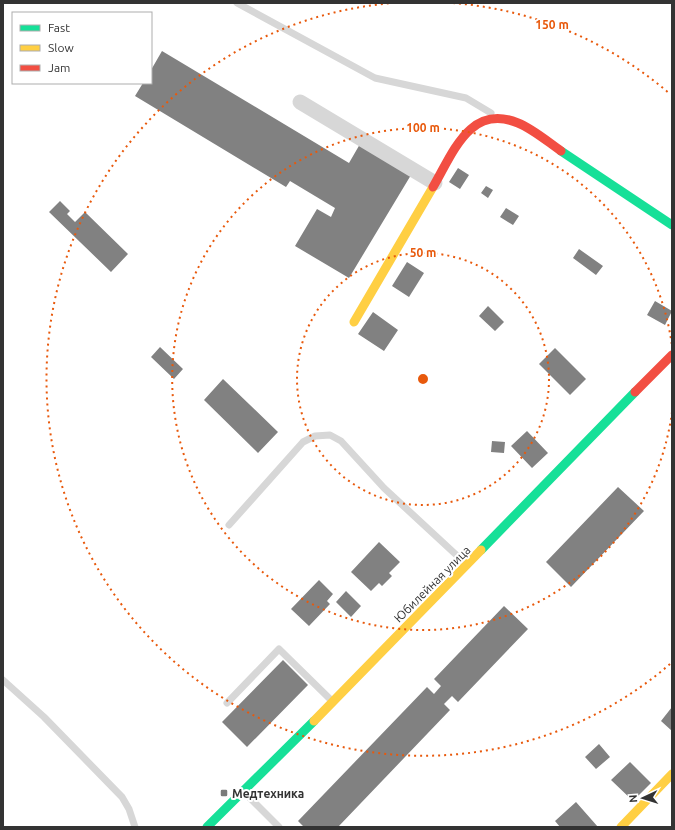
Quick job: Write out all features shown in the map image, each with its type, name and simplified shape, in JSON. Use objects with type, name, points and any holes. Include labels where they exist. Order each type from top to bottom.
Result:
[{"type":"street","points":[[300,102],[435,183]]},
{"type":"street","points":[[354,322],[463,136],[483,119],[496,116],[519,123],[672,225]]},
{"type":"street","name":"Юбилейная улица","points":[[207,827],[244,792],[468,565],[672,355]]},
{"type":"street","points":[[621,827],[672,774]]},
{"type":"lane","points":[[237,3],[375,78],[466,98],[496,116]]},
{"type":"lane","points":[[229,525],[303,442],[315,436],[330,435],[341,441],[384,488],[468,565]]},
{"type":"lane","points":[[227,703],[279,649],[333,702]]},
{"type":"lane","points":[[3,680],[44,717],[122,797],[129,809],[134,827]]},
{"type":"lane","points":[[244,792],[279,827]]},
{"type":"building","points":[[162,51],[349,163],[360,144],[411,175],[349,278],[295,246],[317,209],[331,217],[335,208],[290,181],[286,187],[135,96],[142,84],[152,84],[152,68]]},
{"type":"building","points":[[458,168],[469,175],[460,189],[449,182]]},
{"type":"building","points":[[486,186],[493,190],[488,198],[481,193]]},
{"type":"building","points":[[60,201],[70,211],[67,214],[75,222],[85,212],[128,254],[111,272],[49,212]]},
{"type":"building","points":[[506,208],[519,216],[513,225],[500,217]]},
{"type":"building","points":[[579,249],[603,266],[596,275],[573,258]]},
{"type":"building","points":[[407,262],[424,273],[409,297],[392,286]]},
{"type":"building","points":[[655,301],[672,311],[665,325],[647,315]]},
{"type":"building","points":[[488,306],[504,322],[495,331],[479,316]]},
{"type":"building","points":[[373,312],[398,330],[384,351],[358,334]]},
{"type":"building","points":[[160,347],[183,369],[174,379],[151,357]]},
{"type":"building","points":[[555,348],[586,379],[570,395],[539,364]]},
{"type":"building","points":[[223,379],[278,432],[258,453],[204,400]]},
{"type":"building","points":[[527,431],[548,453],[532,468],[511,446]]},
{"type":"building","points":[[492,441],[505,442],[504,453],[491,452]]},
{"type":"building","points":[[618,487],[644,511],[571,587],[546,562]]},
{"type":"building","points":[[379,542],[400,562],[389,573],[392,576],[382,586],[379,583],[371,591],[351,572]]},
{"type":"building","points":[[319,580],[333,594],[327,601],[330,604],[309,626],[291,609]]},
{"type":"building","points":[[346,591],[361,606],[351,617],[336,602]]},
{"type":"building","points":[[504,606],[528,629],[458,702],[452,696],[444,704],[450,710],[338,827],[304,827],[298,821],[427,687],[434,694],[441,686],[434,679]]},
{"type":"building","points":[[283,660],[308,685],[247,747],[222,722]]},
{"type":"building","points":[[672,707],[672,731],[661,721]]},
{"type":"building","points":[[599,744],[610,757],[596,769],[585,757]]},
{"type":"building","points":[[630,762],[651,783],[633,801],[611,780]]},
{"type":"building","points":[[576,802],[598,827],[560,827],[555,821]]},
{"type":"traffic: fast","points":[[561,151],[672,225]]},
{"type":"traffic: fast","points":[[481,550],[635,392]]},
{"type":"traffic: fast","points":[[207,827],[314,721]]},
{"type":"traffic: slow","points":[[354,322],[433,187]]},
{"type":"traffic: slow","points":[[314,721],[481,550]]},
{"type":"traffic: slow","points":[[621,827],[672,774]]},
{"type":"traffic: jam","points":[[433,187],[448,160],[465,135],[475,125],[487,120],[501,119],[518,123],[535,132],[561,151]]},
{"type":"traffic: jam","points":[[635,392],[672,355]]},
{"type":"place","name":"Медтехника","points":[[224,793]]}]
